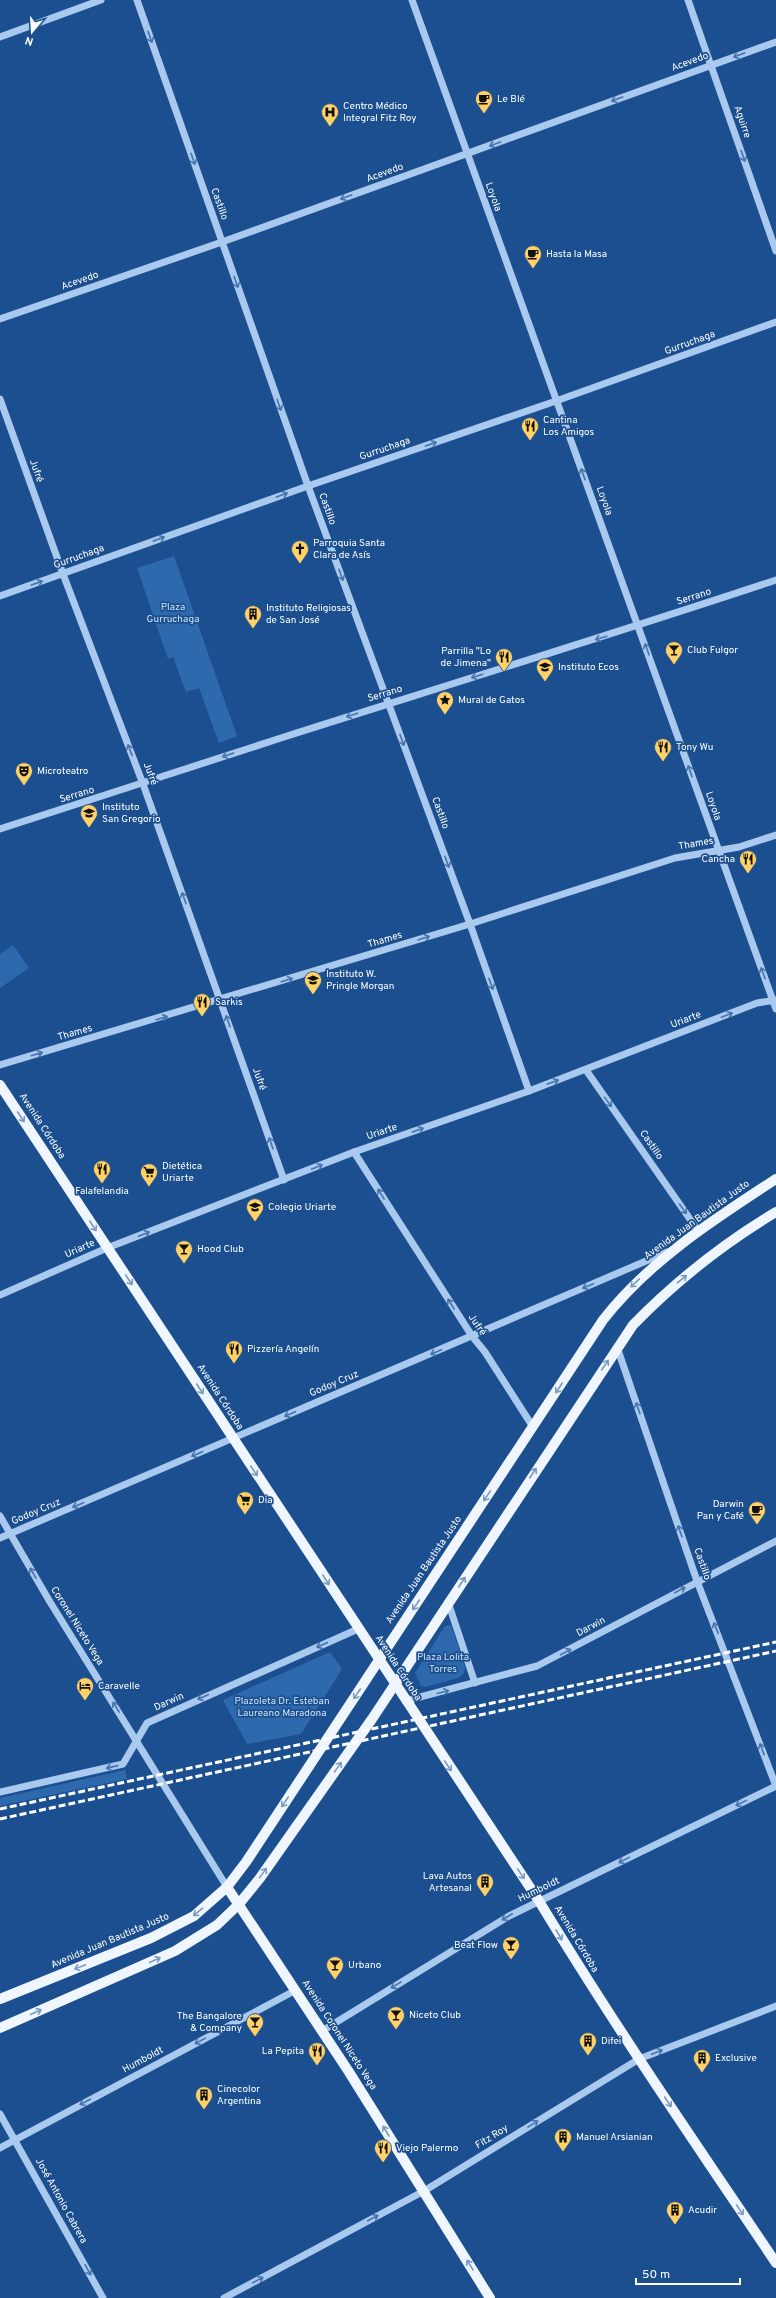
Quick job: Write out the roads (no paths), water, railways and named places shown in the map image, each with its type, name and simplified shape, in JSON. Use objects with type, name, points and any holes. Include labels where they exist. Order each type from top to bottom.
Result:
[{"type":"main road","name":"Avenida Córdoba","points":[[0,1085],[405,1701],[539,1901],[639,2059],[776,2264]]},
{"type":"main road","name":"Avenida Juan Bautista Justo","points":[[0,1999],[151,1938],[194,1916],[227,1886],[379,1661],[603,1320],[623,1294],[649,1269],[699,1232],[776,1179]]},
{"type":"main road","points":[[0,2028],[175,1951],[217,1925],[239,1904],[260,1878],[395,1685],[448,1602],[633,1325],[670,1289],[706,1260],[776,1212]]},
{"type":"main road","name":"Avenida Coronel Niceto Vega","points":[[227,1886],[296,1990],[490,2298]]},
{"type":"street","points":[[0,37],[101,0]]},
{"type":"street","name":"Castillo","points":[[136,0],[308,486],[470,924],[529,1091]]},
{"type":"street","name":"Loyola","points":[[412,0],[556,401],[639,626],[718,850],[775,1001],[776,1009]]},
{"type":"street","name":"Aguirre","points":[[688,0],[776,251]]},
{"type":"street","name":"Acevedo","points":[[0,319],[222,242],[776,42]]},
{"type":"street","name":"Gurruchaga","points":[[0,596],[308,486],[556,401],[776,322]]},
{"type":"street","name":"Jufré","points":[[0,399],[63,574],[143,784],[284,1180]]},
{"type":"street","name":"Serrano","points":[[0,829],[143,784],[389,703],[639,626],[776,580]]},
{"type":"street","name":"Thames","points":[[0,1065],[221,1000],[470,924],[675,858],[738,846],[776,835]]},
{"type":"street","name":"Uriarte","points":[[0,1295],[107,1248],[354,1152],[586,1070],[753,1005],[775,1001]]},
{"type":"street","name":"Castillo","points":[[586,1070],[699,1232]]},
{"type":"street","name":"Jufré","points":[[354,1152],[472,1336],[485,1352],[533,1427]]},
{"type":"street","name":"Godoy Cruz","points":[[0,1538],[676,1249]]},
{"type":"street","name":"Castillo","points":[[617,1347],[697,1581],[776,1786]]},
{"type":"street","name":"Coronel Niceto Vega","points":[[0,1516],[50,1602],[165,1786]]},
{"type":"street","name":"Darwin","points":[[405,1701],[475,1684],[530,1668],[551,1659],[697,1581],[776,1541]]},
{"type":"street","points":[[448,1602],[475,1684]]},
{"type":"street","name":"Darwin","points":[[0,1792],[124,1764],[147,1722],[358,1629]]},
{"type":"street","name":"Avenida Coronel Niceto Vega","points":[[165,1786],[227,1886]]},
{"type":"street","name":"Humboldt","points":[[322,2031],[509,1916],[776,1786]]},
{"type":"street","name":"Humboldt","points":[[0,2148],[296,1990]]},
{"type":"street","name":"Fitz Roy","points":[[224,2298],[424,2191],[639,2059],[776,2006]]},
{"type":"street","name":"José Antonio Cabrera","points":[[0,2114],[16,2140],[103,2298]]},
{"type":"railway","points":[[0,1809],[776,1642]]},
{"type":"railway","points":[[0,1819],[776,1651]]},
{"type":"place","name":"Le Blé","points":[[484,114]]},
{"type":"place","name":"Centro Médico Integral Fitz Roy","points":[[330,127]]},
{"type":"place","name":"Hasta la Masa","points":[[533,269]]},
{"type":"place","name":"Cantina Los Amigos","points":[[530,441]]},
{"type":"place","name":"Parroquia Santa Clara de Asís","points":[[300,564]]},
{"type":"place","name":"Instituto Religiosas de San José","points":[[253,629]]},
{"type":"place","name":"Club Fulgor","points":[[674,665]]},
{"type":"place","name":"Parrilla \"Lo de Jimena\"","points":[[504,672]]},
{"type":"place","name":"Instituto Ecos","points":[[545,682]]},
{"type":"place","name":"Mural de Gatos","points":[[445,715]]},
{"type":"place","name":"Tony Wu","points":[[663,762]]},
{"type":"place","name":"Microteatro","points":[[24,786]]},
{"type":"place","name":"Instituto San Gregorio","points":[[89,828]]},
{"type":"place","name":"Cancha","points":[[748,874]]},
{"type":"place","name":"Instituto W. Pringle Morgan","points":[[313,995]]},
{"type":"place","name":"Sarkis","points":[[202,1017]]},
{"type":"place","name":"Falafelandia","points":[[102,1184]]},
{"type":"place","name":"Dietética Uriarte","points":[[149,1187]]},
{"type":"place","name":"Colegio Uriarte","points":[[255,1222]]},
{"type":"place","name":"Hood Club","points":[[184,1264]]},
{"type":"place","name":"Pizzería Angelín","points":[[234,1364]]},
{"type":"place","name":"Dia","points":[[245,1515]]},
{"type":"place","name":"Darwin Pan y Café","points":[[757,1525]]},
{"type":"place","name":"Caravelle","points":[[85,1701]]},
{"type":"place","name":"Lava Autos Artesanal","points":[[485,1897]]},
{"type":"place","name":"Beat Flow","points":[[511,1960]]},
{"type":"place","name":"Urbano","points":[[335,1980]]},
{"type":"place","name":"Niceto Club","points":[[396,2030]]},
{"type":"place","name":"The Bangalore & Company","points":[[255,2037]]},
{"type":"place","name":"Difei","points":[[588,2056]]},
{"type":"place","name":"La Pepita","points":[[317,2066]]},
{"type":"place","name":"Exclusive","points":[[702,2073]]},
{"type":"place","name":"Cinecolor Argentina","points":[[204,2110]]},
{"type":"place","name":"Manuel Arsianian","points":[[563,2152]]},
{"type":"place","name":"Viejo Palermo","points":[[383,2163]]},
{"type":"place","name":"Acudir","points":[[675,2225]]},
{"type":"park label","name":"Plaza Gurruchaga","points":[[173,612]]},
{"type":"park label","name":"Plaza Lolita Torres","points":[[443,1662]]},
{"type":"park label","name":"Plazoleta Dr. Esteban Laureano Maradona","points":[[282,1706]]}]
